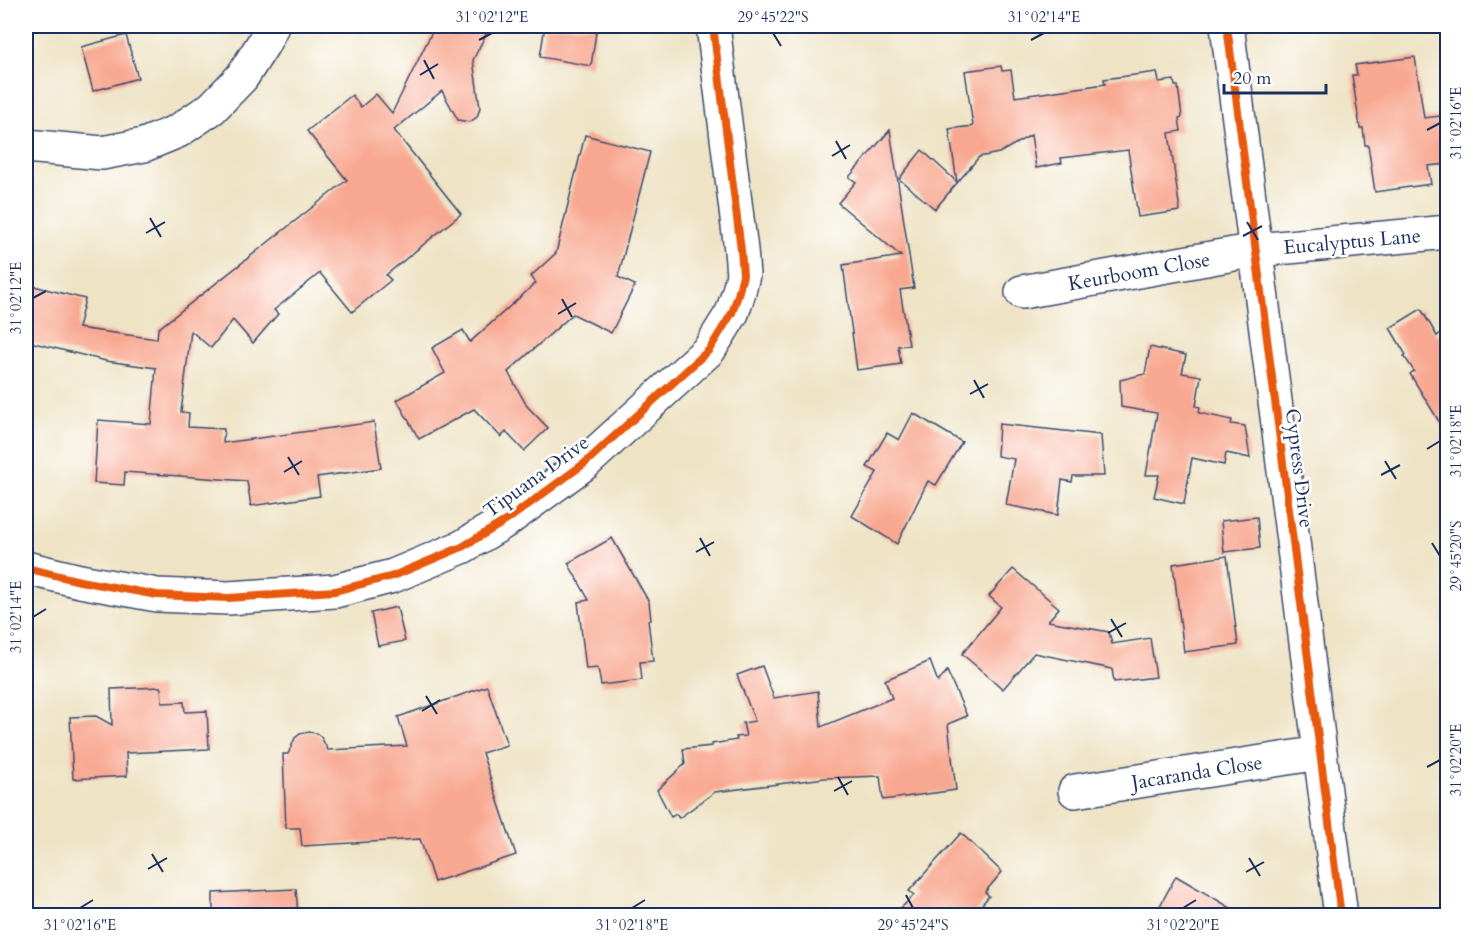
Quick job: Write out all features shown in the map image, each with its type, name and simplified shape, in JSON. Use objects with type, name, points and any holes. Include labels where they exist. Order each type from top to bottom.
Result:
[{"type":"street","points":[[26,146],[102,153],[144,145],[178,130],[212,108],[242,77],[272,26]]},
{"type":"street","name":"Tipuana Drive","points":[[26,568],[157,595],[228,598],[335,591],[393,576],[462,547],[507,520],[585,463],[709,350],[732,313],[738,296],[743,275],[741,250],[713,26]]},
{"type":"street","name":"Cypress Drive","points":[[1227,26],[1341,915]]},
{"type":"street","name":"Eucalyptus Lane","points":[[1256,250],[1448,232]]},
{"type":"street","name":"Keurboom Close","points":[[1022,292],[1256,250]]},
{"type":"street","name":"Jacaranda Close","points":[[1075,790],[1320,753]]},
{"type":"building","points":[[435,26],[490,26],[473,60],[480,108],[477,117],[470,122],[458,120],[442,91],[394,130],[461,214],[386,275],[391,280],[352,312],[320,273],[274,310],[278,314],[253,343],[233,320],[211,348],[191,331],[181,412],[189,413],[188,427],[224,429],[223,443],[374,422],[381,468],[317,477],[320,496],[251,506],[247,481],[125,472],[124,485],[94,483],[98,420],[151,424],[156,368],[106,361],[26,341],[26,284],[85,299],[78,328],[157,339],[158,329],[347,180],[307,131],[352,95],[361,107],[376,94],[392,113]]},
{"type":"building","points":[[545,26],[597,26],[591,66],[540,57]]},
{"type":"building","points":[[126,35],[138,78],[93,91],[81,47]]},
{"type":"building","points":[[1415,57],[1424,118],[1448,115],[1448,164],[1428,166],[1431,184],[1375,192],[1368,145],[1365,145],[1363,128],[1360,128],[1352,75],[1357,75],[1355,65]]},
{"type":"building","points":[[1001,66],[1002,71],[1011,70],[1015,97],[1105,84],[1104,79],[1157,72],[1159,82],[1174,80],[1175,86],[1178,86],[1182,117],[1179,118],[1181,131],[1169,133],[1180,211],[1138,217],[1128,150],[1061,158],[1062,163],[1036,168],[1031,135],[999,153],[979,157],[935,209],[899,179],[922,150],[957,182],[949,129],[973,126],[965,71]]},
{"type":"building","points":[[890,130],[914,288],[900,290],[909,345],[898,346],[901,364],[857,370],[843,265],[901,256],[838,203],[856,182],[849,177]]},
{"type":"building","points":[[585,135],[650,152],[618,277],[635,285],[611,333],[573,314],[508,372],[527,406],[548,428],[524,451],[506,432],[501,437],[474,409],[419,439],[397,400],[445,373],[432,348],[463,330],[470,342],[536,283],[531,276],[556,253]]},
{"type":"building","points":[[1421,309],[1437,336],[1448,327],[1448,436],[1410,374],[1414,371],[1390,328]]},
{"type":"building","points":[[1150,347],[1186,355],[1182,373],[1201,376],[1196,406],[1200,407],[1199,413],[1232,420],[1231,424],[1245,426],[1250,458],[1226,453],[1224,465],[1192,458],[1184,504],[1154,497],[1159,475],[1146,475],[1157,413],[1121,407],[1120,380],[1145,374]]},
{"type":"building","points":[[913,413],[962,442],[936,485],[928,481],[897,544],[852,516],[877,472],[867,467],[887,433],[899,440]]},
{"type":"building","points":[[999,424],[1101,435],[1104,476],[1073,476],[1072,482],[1062,480],[1058,515],[1006,505],[1014,459],[997,456]]},
{"type":"building","points":[[1257,517],[1260,548],[1224,552],[1221,521]]},
{"type":"building","points":[[612,538],[649,602],[651,620],[648,620],[653,661],[640,662],[642,680],[601,685],[598,668],[586,669],[578,602],[589,600],[568,563]]},
{"type":"building","points":[[1227,556],[1238,645],[1184,652],[1173,564]]},
{"type":"building","points":[[1013,569],[1059,608],[1048,621],[1109,632],[1112,644],[1150,638],[1156,677],[1114,682],[1112,669],[1034,653],[1003,689],[962,654],[1001,607],[989,596]]},
{"type":"building","points":[[397,607],[405,641],[378,646],[371,613]]},
{"type":"building","points":[[930,661],[938,682],[947,671],[967,716],[948,724],[956,790],[883,800],[880,776],[825,778],[715,792],[679,818],[676,814],[671,817],[657,790],[685,764],[683,749],[712,746],[712,744],[737,740],[736,737],[746,736],[743,723],[755,721],[737,675],[762,666],[774,698],[818,691],[821,727],[892,698],[885,680]]},
{"type":"building","points":[[487,686],[507,745],[482,753],[516,855],[434,882],[420,839],[302,846],[300,828],[286,828],[283,754],[288,754],[295,738],[300,734],[316,733],[328,750],[407,746],[398,717]]},
{"type":"building","points":[[161,687],[162,703],[184,702],[185,712],[207,711],[209,749],[126,753],[127,776],[73,779],[70,717],[96,716],[112,725],[111,689]]},
{"type":"building","points":[[961,833],[1002,872],[985,892],[989,896],[973,915],[894,915],[914,895],[909,891]]},
{"type":"building","points":[[1176,876],[1243,915],[1155,915]]},
{"type":"building","points":[[296,889],[298,915],[213,915],[213,893]]},
{"type":"cycle path","points":[[26,568],[80,581],[157,595],[228,598],[335,591],[393,576],[462,547],[507,520],[585,463],[709,350],[732,313],[738,295],[743,275],[741,250],[713,26]]},
{"type":"cycle path","points":[[1227,26],[1341,916]]}]
